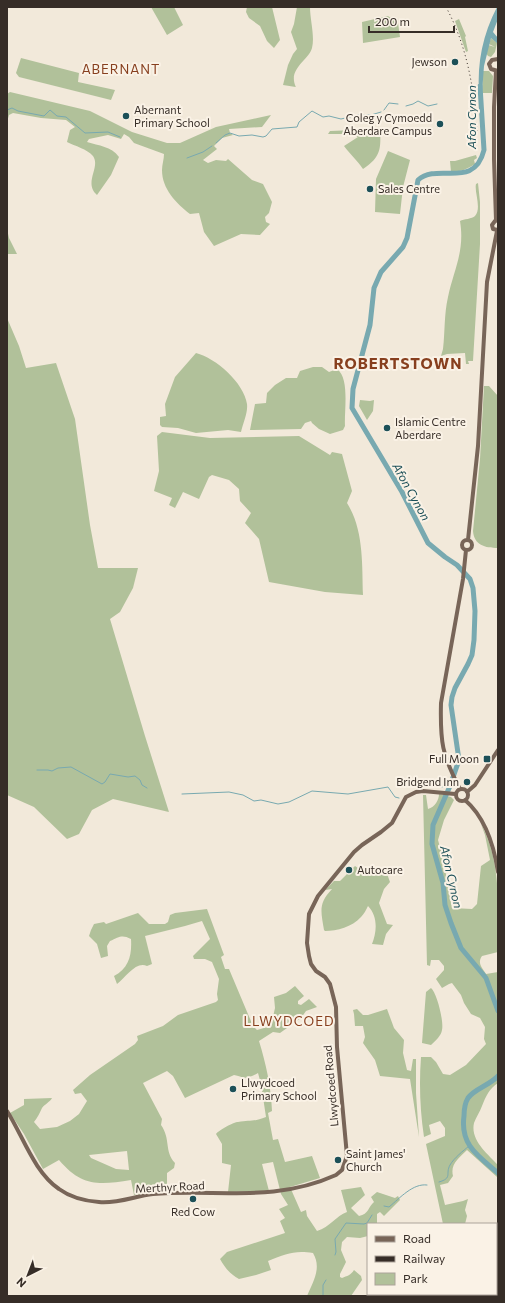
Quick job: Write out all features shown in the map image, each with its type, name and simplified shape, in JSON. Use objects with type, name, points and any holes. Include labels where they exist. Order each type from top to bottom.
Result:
[{"type":"main road","points":[[466,550],[470,549],[472,546],[468,540],[478,446],[487,282],[497,230],[493,229],[492,224],[497,220],[494,159],[497,71],[491,69],[490,64],[492,60],[497,59],[498,53]]},
{"type":"main road","points":[[466,550],[462,547],[462,543],[468,540]]},
{"type":"main road","points":[[466,550],[441,703],[441,742],[446,760],[455,780],[460,789],[467,792]]},
{"type":"main road","points":[[465,800],[468,796],[467,792],[475,785],[498,750]]},
{"type":"main road","points":[[460,789],[453,794],[458,800],[465,800]]},
{"type":"main road","name":"Llwydcoed Road","points":[[346,1163],[347,1156],[337,1047],[336,1007],[330,984],[325,977],[316,971],[310,960],[307,943],[309,914],[318,896],[354,852],[392,823],[399,813],[402,803],[406,797],[423,791],[453,794]]},
{"type":"main road","points":[[465,800],[479,815],[490,836],[498,872]]},
{"type":"main road","name":"Merthyr Road","points":[[7,1111],[44,1175],[59,1189],[71,1196],[101,1203],[152,1194],[247,1194],[285,1191],[336,1175],[342,1170],[346,1163]]},
{"type":"green space","points":[[151,7],[174,7],[183,25],[167,35]]},
{"type":"green space","points":[[247,7],[272,7],[280,40],[274,48],[267,41],[260,26],[249,18],[246,12]]},
{"type":"green space","points":[[297,7],[310,7],[313,43],[310,52],[296,70],[294,75],[296,87],[283,85],[288,65],[297,49],[291,32]]},
{"type":"green space","points":[[388,16],[398,23],[400,37],[363,43],[362,22]]},
{"type":"green space","points":[[459,19],[466,36],[468,51],[466,52],[455,21]]},
{"type":"green space","points":[[491,38],[497,43],[495,52],[491,57],[486,53],[488,45],[495,47],[489,44]]},
{"type":"green space","points":[[21,58],[79,73],[78,82],[115,90],[111,100],[19,77],[16,73]]},
{"type":"green space","points":[[483,71],[489,71],[493,76],[492,93],[482,93]]},
{"type":"green space","points":[[10,92],[90,111],[132,132],[167,143],[180,143],[216,127],[271,115],[262,127],[229,129],[230,133],[233,135],[222,138],[214,146],[217,149],[203,160],[208,163],[216,160],[226,161],[228,159],[252,180],[263,184],[272,202],[269,213],[265,217],[266,222],[270,224],[260,235],[241,234],[214,246],[204,232],[199,213],[190,214],[175,200],[167,189],[164,183],[162,170],[164,154],[134,143],[124,134],[121,139],[108,135],[89,139],[87,142],[109,148],[119,157],[111,175],[97,195],[93,190],[92,185],[95,165],[93,156],[67,142],[70,130],[75,127],[66,120],[41,118],[13,113],[9,115],[7,122],[7,94]]},
{"type":"green space","points":[[380,129],[379,152],[369,165],[363,169],[344,146],[358,137],[349,134],[328,134],[330,131]]},
{"type":"green space","points":[[388,151],[410,160],[403,187],[400,214],[375,212],[376,179]]},
{"type":"green space","points":[[476,155],[477,158],[474,160],[475,164],[463,170],[451,172],[450,161]]},
{"type":"green space","points":[[478,183],[480,202],[480,244],[473,361],[468,361],[469,364],[466,364],[465,353],[447,354],[441,356],[447,303],[460,251],[460,221],[474,217],[477,213],[478,204],[476,184]]},
{"type":"green space","points":[[7,229],[9,238],[17,254],[7,254]]},
{"type":"green space","points":[[7,318],[19,346],[26,368],[56,363],[75,419],[90,525],[98,568],[138,568],[133,588],[120,612],[110,619],[169,812],[113,799],[92,810],[79,834],[67,839],[34,807],[7,795]]},
{"type":"green space","points":[[196,353],[212,360],[228,372],[241,388],[245,396],[247,407],[241,432],[228,430],[196,433],[178,428],[162,427],[160,425],[160,417],[166,416],[165,404],[175,377]]},
{"type":"green space","points":[[313,367],[322,367],[329,372],[337,369],[341,373],[344,380],[346,395],[345,426],[343,430],[330,434],[319,429],[311,421],[305,423],[301,429],[250,430],[255,404],[266,403],[267,393],[275,385],[286,378],[297,378],[300,371]]},
{"type":"green space","points":[[484,386],[489,386],[498,396],[498,548],[481,545],[478,543],[473,531],[480,459]]},
{"type":"green space","points":[[360,400],[374,400],[373,411],[367,420],[359,406]]},
{"type":"green space","points":[[162,432],[210,438],[299,436],[330,455],[332,452],[342,454],[352,491],[347,503],[353,513],[357,525],[361,548],[363,595],[325,592],[269,582],[259,539],[245,523],[251,513],[240,501],[239,489],[229,480],[212,475],[209,477],[199,499],[183,492],[175,508],[169,505],[172,498],[154,491],[159,471],[157,436]]},
{"type":"green space","points":[[439,794],[451,797],[454,800],[444,820],[438,840],[443,858],[452,908],[472,909],[477,904],[481,866],[490,860],[485,835],[481,824],[493,854],[496,870],[498,952],[482,956],[480,961],[486,974],[498,972],[498,1083],[486,1096],[474,1123],[473,1129],[477,1141],[498,1165],[498,1176],[497,1177],[467,1150],[458,1159],[453,1168],[453,1176],[448,1183],[440,1185],[445,1205],[468,1199],[465,1210],[467,1216],[465,1223],[443,1223],[426,1144],[445,1136],[445,1128],[440,1121],[429,1125],[431,1134],[424,1137],[421,1107],[421,1057],[431,1057],[436,1062],[443,1074],[450,1075],[466,1065],[486,1044],[484,1039],[485,1027],[480,1018],[471,1014],[461,995],[452,983],[442,988],[436,979],[444,970],[444,966],[439,960],[431,960],[430,966],[427,965],[423,795],[426,795],[428,809],[433,807]]},
{"type":"green space","points":[[355,866],[366,870],[386,871],[390,882],[384,889],[379,903],[387,924],[393,925],[386,934],[383,945],[372,944],[376,924],[374,914],[368,906],[362,916],[349,926],[330,931],[324,930],[322,908],[324,899],[332,889],[325,890],[334,881],[340,881]]},
{"type":"green space","points":[[207,909],[224,955],[221,957],[225,969],[229,969],[253,1026],[257,1030],[271,1026],[275,1008],[274,997],[286,993],[295,986],[304,996],[298,1001],[298,1004],[301,1005],[309,999],[317,1007],[306,1011],[301,1018],[280,1033],[273,1032],[259,1041],[269,1084],[272,1111],[268,1113],[273,1140],[278,1139],[285,1162],[312,1156],[320,1178],[290,1187],[301,1212],[306,1210],[307,1216],[317,1231],[326,1227],[347,1212],[341,1190],[361,1187],[365,1195],[351,1208],[359,1216],[365,1214],[374,1202],[371,1197],[377,1192],[395,1198],[398,1196],[400,1200],[384,1216],[380,1212],[377,1214],[377,1223],[367,1223],[367,1236],[360,1238],[347,1237],[342,1242],[341,1250],[346,1262],[340,1277],[342,1278],[347,1276],[354,1270],[361,1276],[362,1280],[351,1296],[307,1296],[317,1270],[316,1259],[313,1253],[295,1252],[280,1256],[268,1261],[271,1270],[239,1279],[228,1270],[220,1259],[227,1252],[285,1233],[280,1221],[285,1218],[279,1209],[288,1205],[281,1194],[273,1162],[262,1164],[269,1191],[228,1192],[231,1165],[222,1163],[222,1144],[216,1134],[223,1128],[236,1122],[262,1119],[266,1117],[258,1073],[246,1078],[234,1075],[185,1098],[173,1076],[167,1071],[143,1083],[162,1119],[161,1125],[166,1135],[170,1154],[175,1163],[174,1168],[167,1173],[166,1192],[134,1195],[131,1180],[100,1183],[83,1180],[67,1169],[59,1160],[43,1169],[24,1134],[10,1113],[24,1105],[24,1099],[52,1098],[42,1108],[34,1122],[40,1129],[57,1127],[70,1121],[79,1114],[87,1101],[81,1093],[75,1094],[73,1090],[90,1075],[135,1044],[138,1040],[137,1036],[163,1026],[178,1015],[218,1000],[217,994],[219,979],[212,962],[205,959],[194,959],[193,956],[210,939],[202,921],[145,936],[152,964],[147,966],[139,966],[131,970],[117,984],[114,976],[126,965],[130,956],[131,939],[123,936],[110,941],[107,946],[108,956],[101,958],[97,944],[89,936],[94,924],[104,922],[106,924],[138,913],[149,924],[165,924],[168,922],[170,915]],"holes":[[[127,1151],[129,1170],[116,1169],[91,1158],[89,1155]]]},
{"type":"green space","points":[[431,988],[438,1001],[442,1030],[441,1034],[431,1045],[422,1043],[426,992]]},
{"type":"green space","points":[[357,1009],[363,1015],[368,1015],[387,1009],[394,1028],[404,1040],[403,1053],[407,1070],[411,1071],[413,1059],[416,1059],[416,1093],[419,1137],[410,1079],[380,1076],[375,1060],[363,1043],[365,1037],[363,1026],[355,1026],[353,1010]]},
{"type":"water","points":[[497,7],[498,19],[493,32],[498,38],[498,44],[491,38],[484,66],[482,93],[479,93],[479,70],[482,48],[488,27]]},
{"type":"waterway","name":"Afon Cynon","points":[[480,86],[484,150],[479,162],[472,169],[455,173],[435,173],[426,175],[418,180],[407,238],[403,247],[381,272],[374,288],[370,325],[353,389],[352,408],[402,492],[428,543],[457,565],[470,579],[473,588],[475,611],[472,655],[455,688],[451,705],[459,760],[450,786],[433,825],[432,844],[443,883],[445,905],[451,923],[461,948],[486,978],[498,1011]]},
{"type":"waterway","points":[[406,106],[418,101],[428,106],[437,104]]},
{"type":"waterway","points":[[384,110],[389,103],[398,104]]},
{"type":"waterway","points":[[7,110],[12,108],[18,111],[44,116],[50,110],[57,116],[66,117],[85,133],[108,132],[120,137]]},
{"type":"waterway","points":[[216,143],[225,135],[230,133],[239,136],[252,135],[263,137],[266,136],[272,129],[297,127],[299,122],[312,111],[323,117],[329,116],[341,119],[358,115],[371,115],[381,112]]},
{"type":"waterway","points":[[187,158],[203,152],[212,146]]},
{"type":"waterway","points":[[37,770],[52,771],[58,768],[71,767],[102,784],[110,774],[128,777],[135,776],[140,780],[142,785],[147,788]]},
{"type":"waterway","name":"Afon Cynon","points":[[441,787],[450,786]]},
{"type":"waterway","points":[[182,794],[229,792],[243,795],[254,801],[261,800],[278,804],[289,802],[312,791],[348,794],[388,787],[395,797],[399,798]]},
{"type":"waterway","name":"Afon Cynon","points":[[498,1076],[474,1092],[468,1098],[464,1109],[463,1126],[465,1135],[472,1149],[498,1173]]},
{"type":"waterway","points":[[439,1182],[446,1179],[452,1162],[469,1146]]},
{"type":"waterway","points":[[384,1206],[389,1207],[417,1186],[427,1185]]},
{"type":"waterway","points":[[335,1255],[335,1239],[346,1223],[364,1224],[367,1223],[372,1215]]},
{"type":"waterway","points":[[323,1296],[323,1285],[326,1280]]},
{"type":"railway","points":[[446,7],[464,52],[474,99],[477,131]]},
{"type":"place","name":"Jewson","points":[[455,62]]},
{"type":"place","name":"Abernant Primary School","points":[[126,116]]},
{"type":"place","name":"Coleg y Cymoedd Aberdare Campus","points":[[440,124]]},
{"type":"place","name":"Sales Centre","points":[[370,189]]},
{"type":"place","name":"Islamic Centre Aberdare","points":[[387,428]]},
{"type":"place","name":"Full Moon","points":[[487,759]]},
{"type":"place","name":"Bridgend Inn","points":[[467,782]]},
{"type":"place","name":"Autocare","points":[[349,870]]},
{"type":"place","name":"Llwydcoed Primary School","points":[[233,1089]]},
{"type":"place","name":"Saint James' Church","points":[[338,1160]]},
{"type":"place","name":"Red Cow","points":[[193,1199]]},
{"type":"district","name":"ABERNANT","points":[[121,69]]},
{"type":"district","name":"ROBERTSTOWN","points":[[398,364]]},
{"type":"district","name":"LLWYDCOED","points":[[289,1021]]}]
